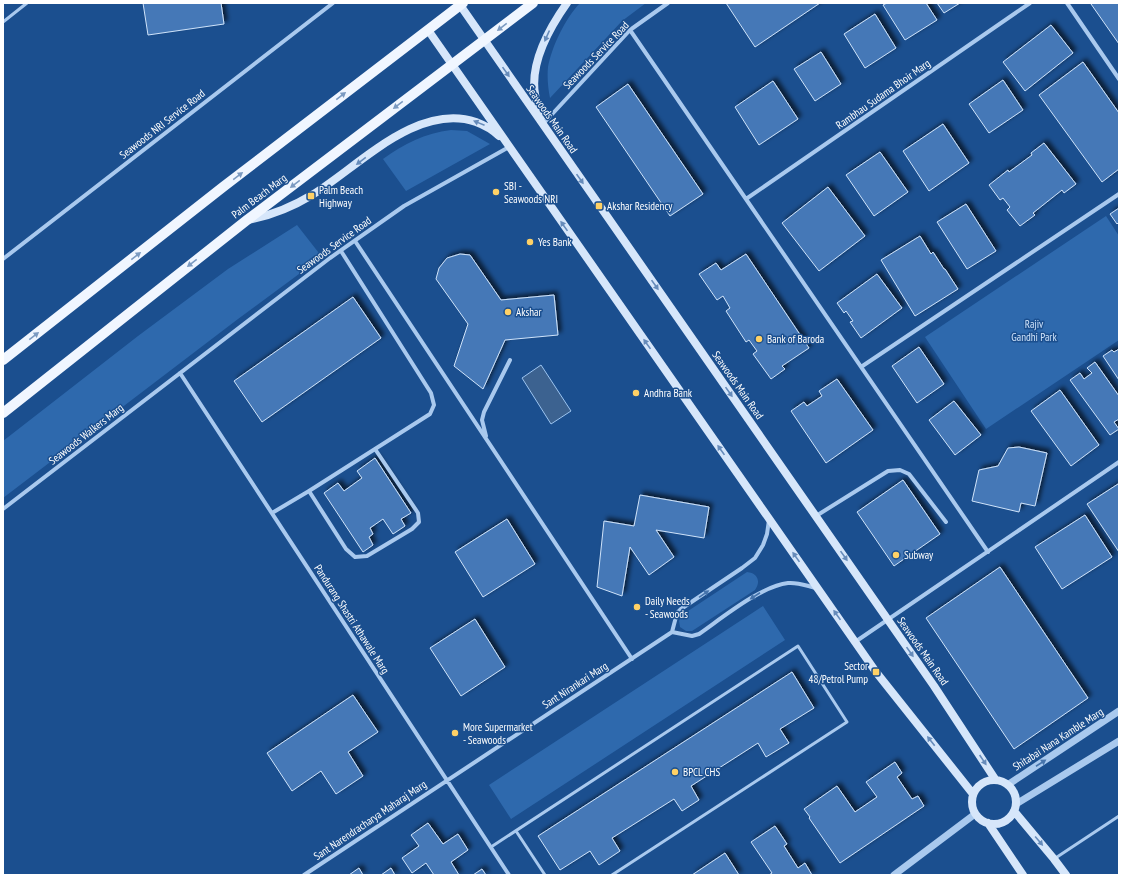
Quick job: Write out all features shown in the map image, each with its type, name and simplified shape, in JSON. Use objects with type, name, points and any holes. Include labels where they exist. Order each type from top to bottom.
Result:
[{"type":"main road","name":"Palm Beach Marg","points":[[3,412],[247,220],[533,3]]},
{"type":"main road","points":[[542,124],[534,93],[535,77],[548,33],[567,3]]},
{"type":"main road","name":"Seawoods Main Road","points":[[461,4],[542,124],[934,686],[995,779]]},
{"type":"main road","points":[[3,360],[461,4]]},
{"type":"main road","points":[[428,30],[876,672],[973,794]]},
{"type":"main road","points":[[247,220],[269,215],[292,206],[331,183],[378,148],[406,131],[444,118],[457,117],[483,124],[497,134],[509,147]]},
{"type":"main road","points":[[988,824],[1003,822],[1009,818],[1015,808],[1016,797],[1013,790],[1009,784],[1002,780],[988,780],[982,782],[976,787],[971,801],[972,808],[975,814],[988,824],[1023,875]]},
{"type":"main road","points":[[1015,808],[1066,875]]},
{"type":"street","name":"Seawoods NRI Service Road","points":[[3,259],[333,3]]},
{"type":"street","name":"Seawoods Service Road","points":[[542,124],[630,30],[668,3]]},
{"type":"street","name":"Rambhau Sudama Bhoir Marg","points":[[746,199],[1030,3]]},
{"type":"street","points":[[1067,3],[1119,79]]},
{"type":"street","points":[[630,30],[988,552]]},
{"type":"street","name":"Seawoods Service Road","points":[[180,373],[341,251],[404,206],[509,147]]},
{"type":"street","points":[[861,367],[1119,194]]},
{"type":"street","points":[[355,241],[632,659]]},
{"type":"street","points":[[272,513],[430,414],[434,405],[432,393],[341,251]]},
{"type":"street","points":[[487,440],[482,420],[484,412],[510,360]]},
{"type":"street","name":"Seawoods Walkers Marg","points":[[3,509],[180,373]]},
{"type":"street","name":"Pandurang Shastri Athawale Marg","points":[[180,373],[509,875]]},
{"type":"street","points":[[308,491],[346,549],[355,557],[367,556],[412,529],[419,522],[418,513],[375,449]]},
{"type":"street","points":[[855,642],[1119,462]]},
{"type":"street","points":[[816,517],[888,471],[900,470],[909,474],[946,522]]},
{"type":"street","points":[[769,518],[767,534],[763,545],[755,558],[681,609],[677,613],[672,632],[692,636],[699,634],[759,594],[774,586],[790,583],[818,589]]},
{"type":"street","name":"Sant Nirankari Marg","points":[[447,780],[672,632]]},
{"type":"street","name":"Shitabai Nana Kamble Marg","points":[[1009,784],[1119,711]]},
{"type":"street","points":[[1015,808],[1119,741]]},
{"type":"street","name":"Sant Narendracharya Maharaj Marg","points":[[304,875],[447,780]]},
{"type":"street","points":[[894,875],[975,814]]},
{"type":"lane","points":[[3,22],[27,3]]},
{"type":"lane","points":[[491,847],[798,646],[847,722],[612,875]]},
{"type":"lane","points":[[1054,858],[1119,816]]},
{"type":"lane","points":[[516,831],[545,875]]},
{"type":"green space","points":[[580,3],[646,3],[622,21],[550,98],[548,67],[550,59],[564,25],[574,9]]},
{"type":"green space","points":[[441,131],[467,131],[490,144],[406,191],[383,159],[415,140]]},
{"type":"green space","name":"Rajiv Gandhi Park","points":[[1106,216],[1119,236],[1119,340],[986,429],[925,337]]},
{"type":"green space","points":[[297,225],[322,257],[3,498],[3,441],[138,336],[228,269]]},
{"type":"green space","points":[[747,572],[754,574],[757,578],[758,584],[755,590],[692,631],[686,631],[680,627],[679,621],[682,615]]},
{"type":"green space","points":[[763,606],[785,640],[511,819],[489,785]]},
{"type":"shaded area","points":[[541,365],[571,411],[551,424],[522,378]]},
{"type":"building","points":[[143,3],[221,3],[224,24],[148,35]]},
{"type":"building","points":[[726,3],[820,3],[755,47]]},
{"type":"building","points":[[887,3],[926,3],[937,20],[905,40],[883,5]]},
{"type":"building","points":[[937,3],[960,3],[944,13]]},
{"type":"building","points":[[1119,3],[1119,44],[1091,4]]},
{"type":"building","points":[[875,14],[896,48],[865,68],[844,34]]},
{"type":"building","points":[[1051,25],[1073,53],[1025,91],[1003,62]]},
{"type":"building","points":[[821,52],[841,84],[815,101],[794,69]]},
{"type":"building","points":[[1083,62],[1119,113],[1119,169],[1102,182],[1039,95]]},
{"type":"building","points":[[1003,80],[1023,110],[989,133],[969,104]]},
{"type":"building","points":[[773,81],[798,119],[759,145],[735,107]]},
{"type":"building","points":[[628,84],[703,194],[670,216],[596,107]]},
{"type":"building","points":[[943,124],[969,163],[929,191],[903,151]]},
{"type":"building","points":[[1044,143],[1076,184],[1064,193],[1062,190],[1033,213],[1035,215],[1020,226],[1007,210],[1010,207],[1003,198],[1000,200],[989,185],[1008,170],[1009,172],[1032,155],[1031,153]]},
{"type":"building","points":[[880,152],[908,192],[874,216],[846,175]]},
{"type":"building","points":[[828,187],[865,236],[819,271],[782,223]]},
{"type":"building","points":[[966,204],[996,251],[967,269],[937,222]]},
{"type":"building","points":[[1119,208],[1119,222],[1117,224],[1110,214]]},
{"type":"building","points":[[920,236],[931,254],[933,252],[958,289],[915,316],[881,260]]},
{"type":"building","name":"Akshar","points":[[460,254],[470,255],[501,300],[554,295],[558,335],[505,340],[483,389],[454,366],[468,324],[436,279],[439,268],[447,258]]},
{"type":"building","points":[[746,254],[809,348],[782,366],[785,369],[771,379],[753,354],[757,351],[749,340],[746,342],[726,311],[730,308],[723,296],[717,300],[699,274],[716,263],[721,270]]},
{"type":"building","points":[[877,274],[902,308],[861,338],[850,322],[853,321],[846,311],[844,313],[837,303]]},
{"type":"building","points":[[353,297],[381,338],[262,422],[234,381]]},
{"type":"building","points":[[919,347],[944,384],[917,403],[892,366]]},
{"type":"building","points":[[1119,349],[1119,380],[1103,356],[1112,350],[1114,352]]},
{"type":"building","points":[[1095,362],[1119,396],[1119,419],[1114,422],[1119,429],[1110,435],[1070,380],[1080,373],[1084,379],[1092,373],[1087,368]]},
{"type":"building","points":[[837,379],[873,430],[826,463],[791,411],[804,402],[807,406],[822,396],[819,391]]},
{"type":"building","points":[[1060,390],[1099,445],[1071,466],[1031,411]]},
{"type":"building","points":[[954,401],[981,435],[955,455],[929,420]]},
{"type":"building","points":[[1019,447],[1047,453],[1035,506],[1021,503],[1019,512],[972,501],[979,470],[998,466],[1008,448]]},
{"type":"building","points":[[375,458],[411,513],[401,519],[405,526],[393,534],[383,519],[370,528],[373,534],[369,537],[373,545],[363,552],[324,493],[338,483],[344,491],[362,478],[357,471]]},
{"type":"building","points":[[903,480],[940,534],[894,566],[857,512]]},
{"type":"building","points":[[1118,484],[1119,485],[1119,552],[1087,504]]},
{"type":"building","points":[[640,495],[709,507],[704,538],[656,530],[674,557],[649,575],[630,547],[622,596],[597,587],[604,521],[634,526]]},
{"type":"building","points":[[1085,515],[1112,557],[1062,589],[1035,547]]},
{"type":"building","points":[[507,519],[535,564],[483,597],[455,552]]},
{"type":"building","points":[[1000,567],[1088,698],[1014,749],[926,618]]},
{"type":"building","points":[[475,619],[505,667],[461,696],[430,648]]},
{"type":"building","name":"BPCL CHS","points":[[792,672],[814,708],[780,729],[789,743],[766,757],[758,743],[691,786],[699,800],[682,811],[674,799],[612,838],[620,851],[599,865],[590,851],[560,870],[538,836]]},
{"type":"building","points":[[353,695],[378,732],[348,752],[363,776],[336,794],[321,771],[292,791],[267,753]]},
{"type":"building","points":[[895,762],[902,773],[897,777],[912,799],[918,796],[924,806],[840,863],[804,809],[837,786],[855,812],[877,797],[866,782]]},
{"type":"building","points":[[428,823],[443,844],[458,834],[468,850],[451,862],[459,875],[434,875],[426,863],[412,873],[402,858],[419,846],[411,835]]},
{"type":"building","points":[[775,826],[787,844],[784,846],[798,868],[805,863],[812,875],[769,875],[772,873],[751,842]]},
{"type":"building","points":[[725,853],[739,875],[692,875]]},
{"type":"building","points":[[359,868],[363,875],[349,875]]},
{"type":"building","points":[[391,868],[395,875],[381,875]]},
{"type":"building","points":[[482,869],[486,875],[473,875]]},
{"type":"place","name":"SBI - Seawoods NRI","points":[[496,192]]},
{"type":"place","name":"Palm Beach Highway","points":[[311,196]]},
{"type":"place","name":"Akshar Residency","points":[[599,206]]},
{"type":"place","name":"Yes Bank","points":[[530,242]]},
{"type":"place","name":"Akshar","points":[[508,312]]},
{"type":"place","name":"Bank of Baroda","points":[[759,339]]},
{"type":"place","name":"Andhra Bank","points":[[636,393]]},
{"type":"place","name":"Subway","points":[[896,555]]},
{"type":"place","name":"Daily Needs - Seawoods","points":[[637,607]]},
{"type":"place","name":"Sector 48/Petrol Pump","points":[[876,672]]},
{"type":"place","name":"More Supermarket - Seawoods","points":[[455,733]]},
{"type":"place","name":"BPCL CHS","points":[[675,772]]}]
